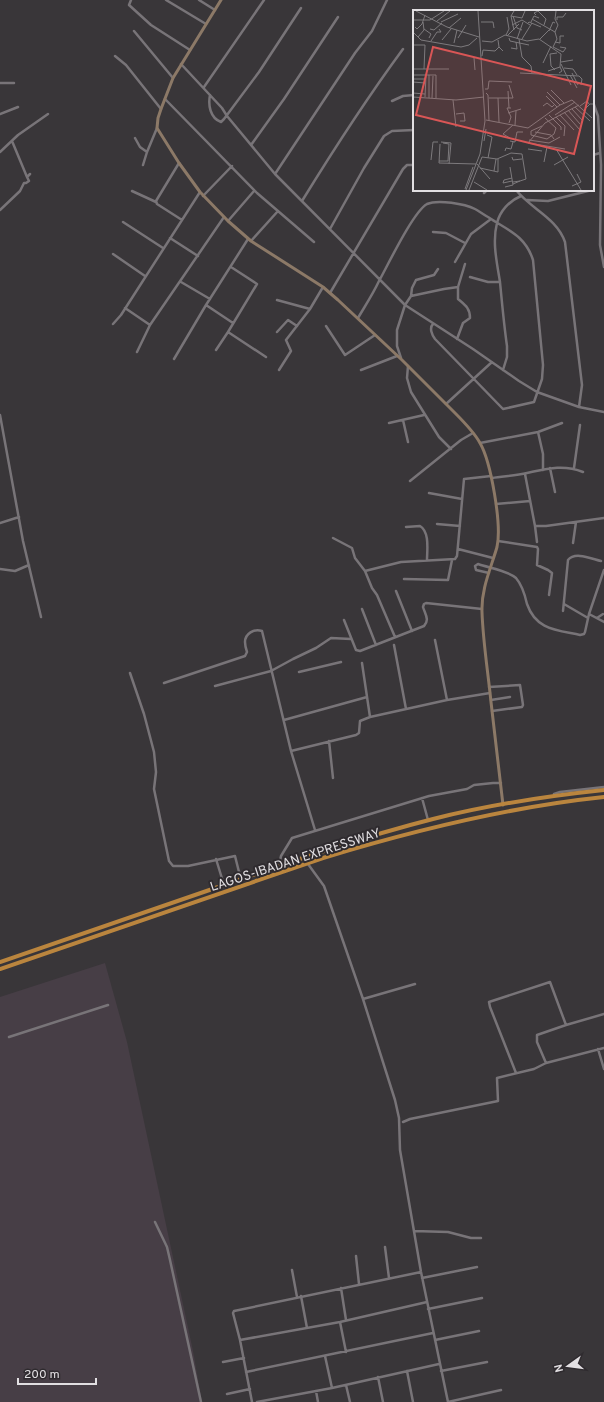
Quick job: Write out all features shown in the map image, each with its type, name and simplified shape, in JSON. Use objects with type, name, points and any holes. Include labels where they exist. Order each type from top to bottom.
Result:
[{"type":"highway","name":"LAGOS-IBADAN EXPRESSWAY","points":[[0,962],[321,851],[398,828],[503,804],[604,790]]},
{"type":"highway","name":"LAGOS-IBADAN EXPRESSWAY","points":[[0,969],[323,858],[436,826],[508,811],[604,797]]},
{"type":"street","points":[[131,0],[129,5],[146,21],[190,50]]},
{"type":"street","points":[[166,0],[206,24]]},
{"type":"street","points":[[200,0],[215,10]]},
{"type":"street","points":[[143,165],[157,128],[161,109],[173,78],[221,0]]},
{"type":"street","points":[[204,87],[264,0]]},
{"type":"street","points":[[276,174],[372,31],[387,0]]},
{"type":"street","points":[[210,95],[208,102],[209,109],[216,120],[221,122],[260,72],[301,8]]},
{"type":"street","points":[[251,145],[284,99],[338,17]]},
{"type":"street","points":[[134,31],[173,78]]},
{"type":"street","points":[[302,201],[348,127],[403,49]]},
{"type":"street","points":[[115,56],[122,60],[131,70],[161,109]]},
{"type":"street","points":[[181,64],[204,87],[276,174],[404,305],[537,392],[579,407],[604,412]]},
{"type":"street","points":[[0,83],[14,83]]},
{"type":"street","points":[[392,101],[403,96],[413,95]]},
{"type":"street","points":[[165,99],[232,166],[254,191],[314,242]]},
{"type":"street","points":[[594,105],[598,116],[602,187],[600,245],[604,267]]},
{"type":"street","points":[[0,114],[18,107]]},
{"type":"street","points":[[0,152],[28,127],[48,114]]},
{"type":"street","points":[[594,119],[598,116]]},
{"type":"street","points":[[157,128],[179,163],[203,196],[228,221],[250,240],[330,293],[402,360],[446,404],[473,433],[480,443],[492,477],[498,525],[498,541],[483,590],[482,609],[483,635],[503,804],[549,796],[560,792],[604,786]]},
{"type":"street","points":[[330,229],[364,168],[384,136],[392,131],[413,130]]},
{"type":"street","points":[[134,138],[140,147],[147,152]]},
{"type":"street","points":[[0,210],[20,191],[24,183],[29,181],[12,141]]},
{"type":"street","points":[[594,155],[600,153]]},
{"type":"street","points":[[601,165],[604,162]]},
{"type":"street","points":[[156,202],[179,163]]},
{"type":"street","points":[[330,293],[403,169],[407,165],[413,165]]},
{"type":"street","points":[[203,196],[232,166]]},
{"type":"street","points":[[27,177],[30,174]]},
{"type":"street","points":[[132,191],[156,202],[182,220]]},
{"type":"street","points":[[228,221],[254,191]]},
{"type":"street","points":[[517,191],[520,196],[558,229],[565,242],[582,385],[579,407]]},
{"type":"street","points":[[526,200],[548,201],[588,191]]},
{"type":"street","points":[[113,324],[125,308],[200,192]]},
{"type":"street","points":[[503,370],[507,352],[495,244],[497,222],[511,201],[520,196]]},
{"type":"street","points":[[358,318],[399,243],[422,208],[439,202],[459,204],[475,209],[516,235],[530,251],[543,365],[542,379],[534,402],[503,409],[435,339],[431,331],[433,324]]},
{"type":"street","points":[[174,359],[206,304],[231,266],[250,240],[278,211]]},
{"type":"street","points":[[137,352],[150,325],[181,282],[224,217]]},
{"type":"street","points":[[455,262],[471,234],[491,219]]},
{"type":"street","points":[[122,222],[163,248]]},
{"type":"street","points":[[433,232],[446,233],[465,243]]},
{"type":"street","points":[[170,238],[198,256]]},
{"type":"street","points":[[600,245],[604,244]]},
{"type":"street","points":[[113,254],[146,276]]},
{"type":"street","points":[[457,339],[463,323],[470,318],[466,305],[458,299],[458,287],[465,264]]},
{"type":"street","points":[[216,350],[257,284],[231,266]]},
{"type":"street","points":[[402,360],[396,346],[397,330],[404,305],[411,296],[412,288],[416,280],[434,275],[438,269]]},
{"type":"street","points":[[470,277],[488,282],[500,282]]},
{"type":"street","points":[[181,282],[210,299]]},
{"type":"street","points":[[279,370],[291,351],[286,340],[310,309],[323,287]]},
{"type":"street","points":[[411,296],[458,287]]},
{"type":"street","points":[[276,300],[310,309]]},
{"type":"street","points":[[206,304],[233,323]]},
{"type":"street","points":[[125,308],[150,325]]},
{"type":"street","points":[[277,332],[288,320],[297,326]]},
{"type":"street","points":[[326,326],[345,355],[376,335]]},
{"type":"street","points":[[228,332],[266,357]]},
{"type":"street","points":[[392,351],[396,346]]},
{"type":"street","points":[[361,370],[397,356]]},
{"type":"street","points":[[446,404],[492,362]]},
{"type":"street","points":[[408,366],[406,378],[408,386],[424,415],[439,437],[451,449]]},
{"type":"street","points":[[0,415],[23,541],[41,617]]},
{"type":"street","points":[[389,423],[424,415]]},
{"type":"street","points":[[404,420],[408,442]]},
{"type":"street","points":[[480,443],[538,432],[562,423]]},
{"type":"street","points":[[574,468],[580,425]]},
{"type":"street","points":[[538,432],[543,454],[543,470]]},
{"type":"street","points":[[410,481],[461,440],[473,433]]},
{"type":"street","points":[[365,571],[401,562],[455,559],[458,549],[464,479],[525,474],[557,467],[574,468],[582,472]]},
{"type":"street","points":[[550,468],[554,492]]},
{"type":"street","points":[[525,474],[537,542]]},
{"type":"street","points":[[429,492],[462,499]]},
{"type":"street","points":[[496,504],[530,501]]},
{"type":"street","points":[[0,523],[19,517]]},
{"type":"street","points":[[535,526],[546,526],[604,518]]},
{"type":"street","points":[[573,543],[576,522]]},
{"type":"street","points":[[437,524],[460,526]]},
{"type":"street","points":[[406,527],[420,526],[425,530],[427,560]]},
{"type":"street","points":[[334,538],[352,548],[355,558],[365,571],[372,588],[377,595],[395,637]]},
{"type":"street","points":[[498,541],[537,548],[537,565],[552,573],[549,595]]},
{"type":"street","points":[[458,549],[493,558]]},
{"type":"street","points":[[563,611],[568,560],[571,556],[574,555],[601,561]]},
{"type":"street","points":[[404,579],[448,580],[452,560]]},
{"type":"street","points":[[488,573],[476,570],[475,566],[478,564],[515,577],[522,587],[532,614],[544,626],[580,635],[584,634],[585,632],[589,614],[604,572]]},
{"type":"street","points":[[0,569],[15,571],[29,565]]},
{"type":"street","points":[[396,591],[412,631]]},
{"type":"street","points":[[344,620],[358,652],[427,624],[423,607],[426,603],[482,609]]},
{"type":"street","points":[[564,604],[588,618]]},
{"type":"street","points":[[362,609],[376,645]]},
{"type":"street","points":[[589,614],[604,622]]},
{"type":"street","points":[[597,618],[603,614]]},
{"type":"street","points":[[164,683],[245,656],[247,652],[245,642],[246,637],[250,633],[258,630],[262,631],[291,751],[315,830]]},
{"type":"street","points":[[215,686],[271,671],[316,648],[331,638],[352,639]]},
{"type":"street","points":[[434,640],[447,700]]},
{"type":"street","points":[[394,645],[406,709]]},
{"type":"street","points":[[299,672],[341,662]]},
{"type":"street","points":[[362,663],[370,717]]},
{"type":"street","points":[[130,673],[144,714],[154,752],[156,772],[154,789],[170,861],[173,866],[188,866],[235,856],[242,878]]},
{"type":"street","points":[[489,687],[520,685],[523,705],[522,707],[492,711]]},
{"type":"street","points":[[291,751],[359,733],[360,721],[370,717],[447,700],[490,693]]},
{"type":"street","points":[[284,720],[368,697]]},
{"type":"street","points":[[491,700],[510,697]]},
{"type":"street","points":[[329,741],[333,778]]},
{"type":"street","points":[[279,866],[281,856],[292,838],[315,830],[342,824],[422,798],[467,789],[474,785],[501,783]]},
{"type":"street","points":[[422,798],[428,820]]},
{"type":"street","points":[[216,859],[224,885]]},
{"type":"street","points":[[308,863],[324,886],[363,999],[395,1100],[399,1118],[400,1150],[422,1278],[448,1402],[501,1390]]},
{"type":"street","points":[[516,1073],[489,1002],[550,982],[566,1025]]},
{"type":"street","points":[[363,999],[415,984]]},
{"type":"street","points":[[9,1037],[108,1005]]},
{"type":"street","points":[[546,1063],[537,1042],[537,1036],[566,1025],[604,1014]]},
{"type":"street","points":[[403,1122],[410,1119],[498,1101],[497,1078],[534,1069],[546,1063],[604,1048]]},
{"type":"street","points":[[598,1050],[604,1069]]},
{"type":"street","points":[[155,1222],[170,1260],[201,1402]]},
{"type":"street","points":[[414,1231],[448,1232],[471,1238],[481,1238]]},
{"type":"street","points":[[385,1247],[389,1278]]},
{"type":"street","points":[[356,1256],[359,1284]]},
{"type":"street","points":[[422,1278],[477,1267]]},
{"type":"street","points":[[292,1270],[297,1297]]},
{"type":"street","points":[[252,1402],[244,1358],[234,1318],[234,1311],[421,1272]]},
{"type":"street","points":[[341,1288],[346,1320]]},
{"type":"street","points":[[301,1296],[307,1328]]},
{"type":"street","points":[[428,1309],[482,1298]]},
{"type":"street","points":[[240,1340],[340,1322],[427,1302]]},
{"type":"street","points":[[340,1322],[346,1352]]},
{"type":"street","points":[[435,1340],[479,1331]]},
{"type":"street","points":[[246,1372],[433,1333]]},
{"type":"street","points":[[325,1356],[332,1388]]},
{"type":"street","points":[[223,1362],[244,1358]]},
{"type":"street","points":[[441,1371],[486,1362]]},
{"type":"street","points":[[257,1402],[332,1388],[440,1364]]},
{"type":"street","points":[[407,1371],[413,1402]]},
{"type":"street","points":[[378,1377],[383,1402]]},
{"type":"street","points":[[346,1385],[350,1402]]},
{"type":"street","points":[[227,1394],[250,1389]]},
{"type":"street","points":[[316,1391],[318,1402]]},
{"type":"street","points":[[285,1396],[286,1402]]},
{"type":"shaded area","points":[[105,963],[127,1042],[193,1351],[202,1402],[0,1402],[0,997]]}]
